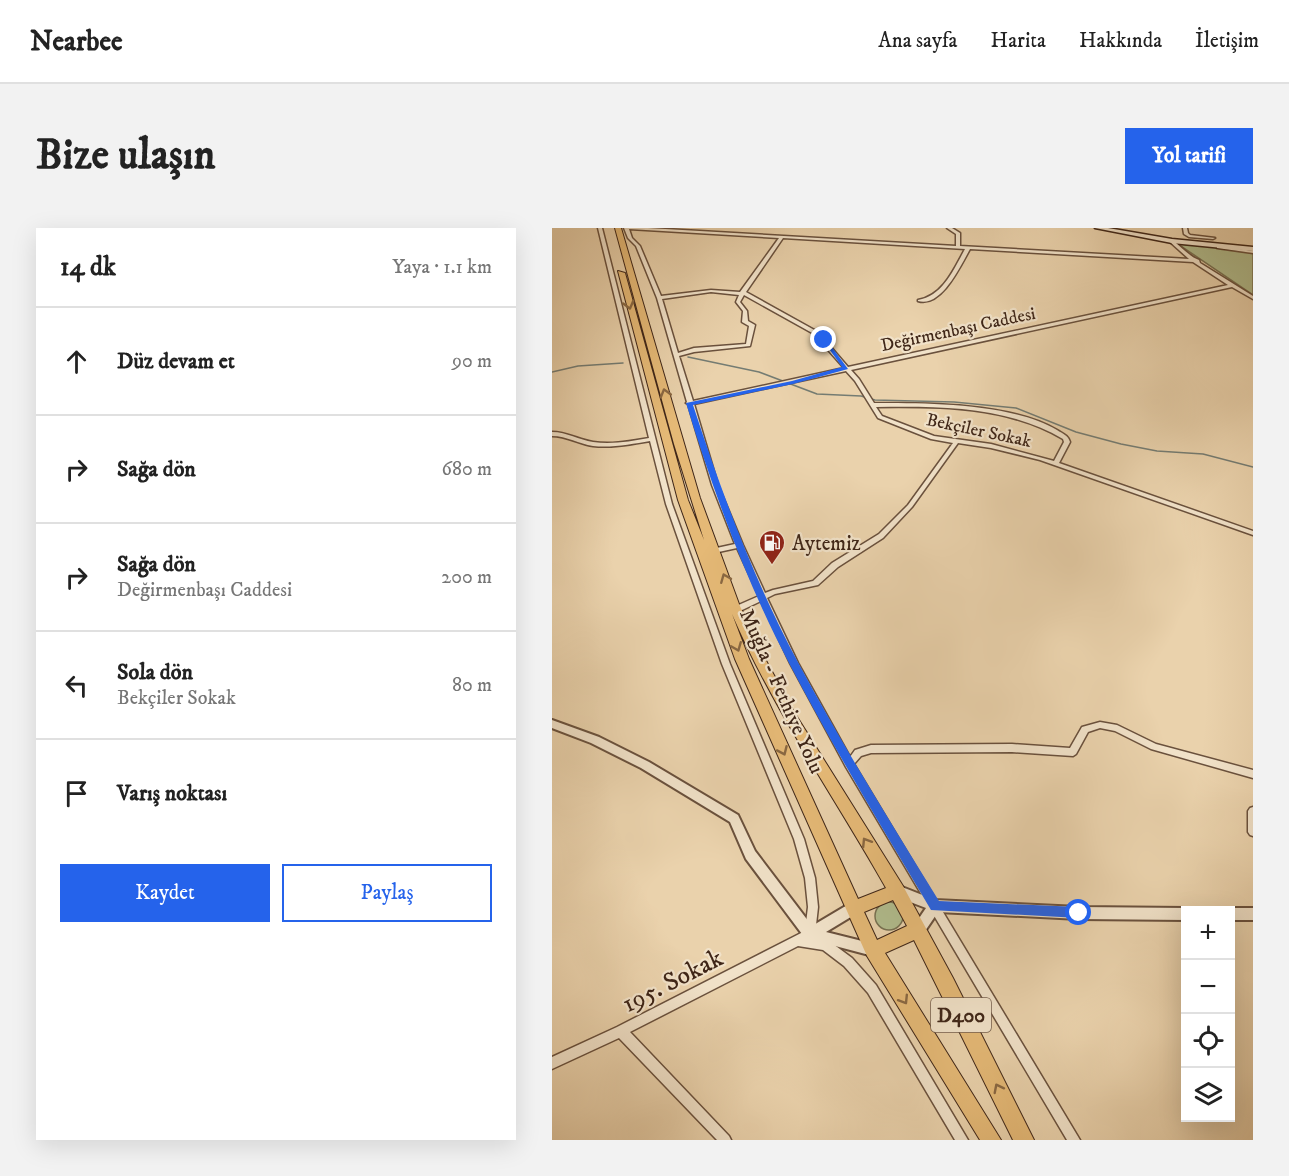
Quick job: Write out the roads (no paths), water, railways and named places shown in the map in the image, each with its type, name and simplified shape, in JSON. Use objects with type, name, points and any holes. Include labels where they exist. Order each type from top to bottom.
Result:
[{"type":"highway","name":"Muğla - Fethiye Yolu","points":[[609,228],[673,469],[741,659],[873,950],[991,1140]]},
{"type":"highway","name":"Muğla - Fethiye Yolu","points":[[624,232],[680,445],[714,551],[755,654],[788,716],[897,891],[1024,1140]]},
{"type":"highway","points":[[854,908],[897,891]]},
{"type":"highway","points":[[873,950],[918,930]]},
{"type":"main road","points":[[1098,228],[1172,241],[1215,243]]},
{"type":"main road","points":[[1109,228],[1253,249]]},
{"type":"street","points":[[600,228],[670,506],[726,664],[799,839],[810,878],[813,907],[810,934]]},
{"type":"street","points":[[949,228],[958,233],[958,247]]},
{"type":"street","points":[[1185,228],[1189,236],[1215,243]]},
{"type":"street","points":[[624,232],[658,229],[1197,261]]},
{"type":"street","points":[[624,232],[658,229]]},
{"type":"street","points":[[762,236],[770,230]]},
{"type":"street","points":[[1208,230],[1215,243]]},
{"type":"street","points":[[624,232],[638,246],[659,298],[715,485],[739,545],[794,663],[849,764],[1074,1140]]},
{"type":"street","points":[[675,355],[694,350],[748,345],[752,325],[745,322],[745,311],[738,302],[742,293],[774,253],[782,237]]},
{"type":"street","points":[[1172,241],[1176,247],[1253,298]]},
{"type":"street","points":[[920,301],[927,302],[953,277],[968,248]]},
{"type":"street","name":"Değirmenbaşı Caddesi","points":[[689,403],[1234,285]]},
{"type":"street","points":[[659,298],[711,291],[742,293],[816,333],[867,393],[871,403],[964,409],[1034,422],[1066,438],[1067,442],[1055,464]]},
{"type":"street","points":[[637,378],[648,376]]},
{"type":"street","name":"Bekçiler Sokak","points":[[871,403],[880,417],[933,438],[991,446],[1055,464],[1253,533]]},
{"type":"street","points":[[552,434],[570,436],[588,443],[603,444],[652,438]]},
{"type":"street","points":[[737,609],[762,596],[815,583],[836,565],[881,536],[910,506],[956,442]]},
{"type":"street","points":[[662,475],[673,469]]},
{"type":"street","points":[[670,506],[685,506]]},
{"type":"street","points":[[714,551],[739,545]]},
{"type":"street","points":[[552,724],[595,740],[645,765],[734,819],[750,855],[810,934],[873,950]]},
{"type":"street","points":[[849,764],[858,753],[871,749],[1012,748],[1073,752],[1085,729],[1100,725],[1117,728],[1130,737],[1154,747],[1252,775]]},
{"type":"street","points":[[1253,811],[1253,832]]},
{"type":"street","points":[[897,891],[935,906],[1079,913],[1181,914]]},
{"type":"street","points":[[918,930],[935,906]]},
{"type":"street","points":[[810,934],[854,908]]},
{"type":"street","points":[[1235,914],[1253,914]]},
{"type":"street","name":"195. Sokak","points":[[552,1063],[621,1031],[810,934]]},
{"type":"street","points":[[797,940],[825,945],[848,962],[872,989],[963,1140]]},
{"type":"street","points":[[621,1031],[725,1140]]},
{"type":"waterway","points":[[688,357],[759,372],[817,394],[861,396],[875,400],[954,402],[1016,408],[1076,432],[1121,444],[1157,451],[1203,454],[1253,467]]},
{"type":"waterway","points":[[552,372],[578,366],[623,363]]},
{"type":"place","name":"Aytemiz","points":[[772,566]]}]
